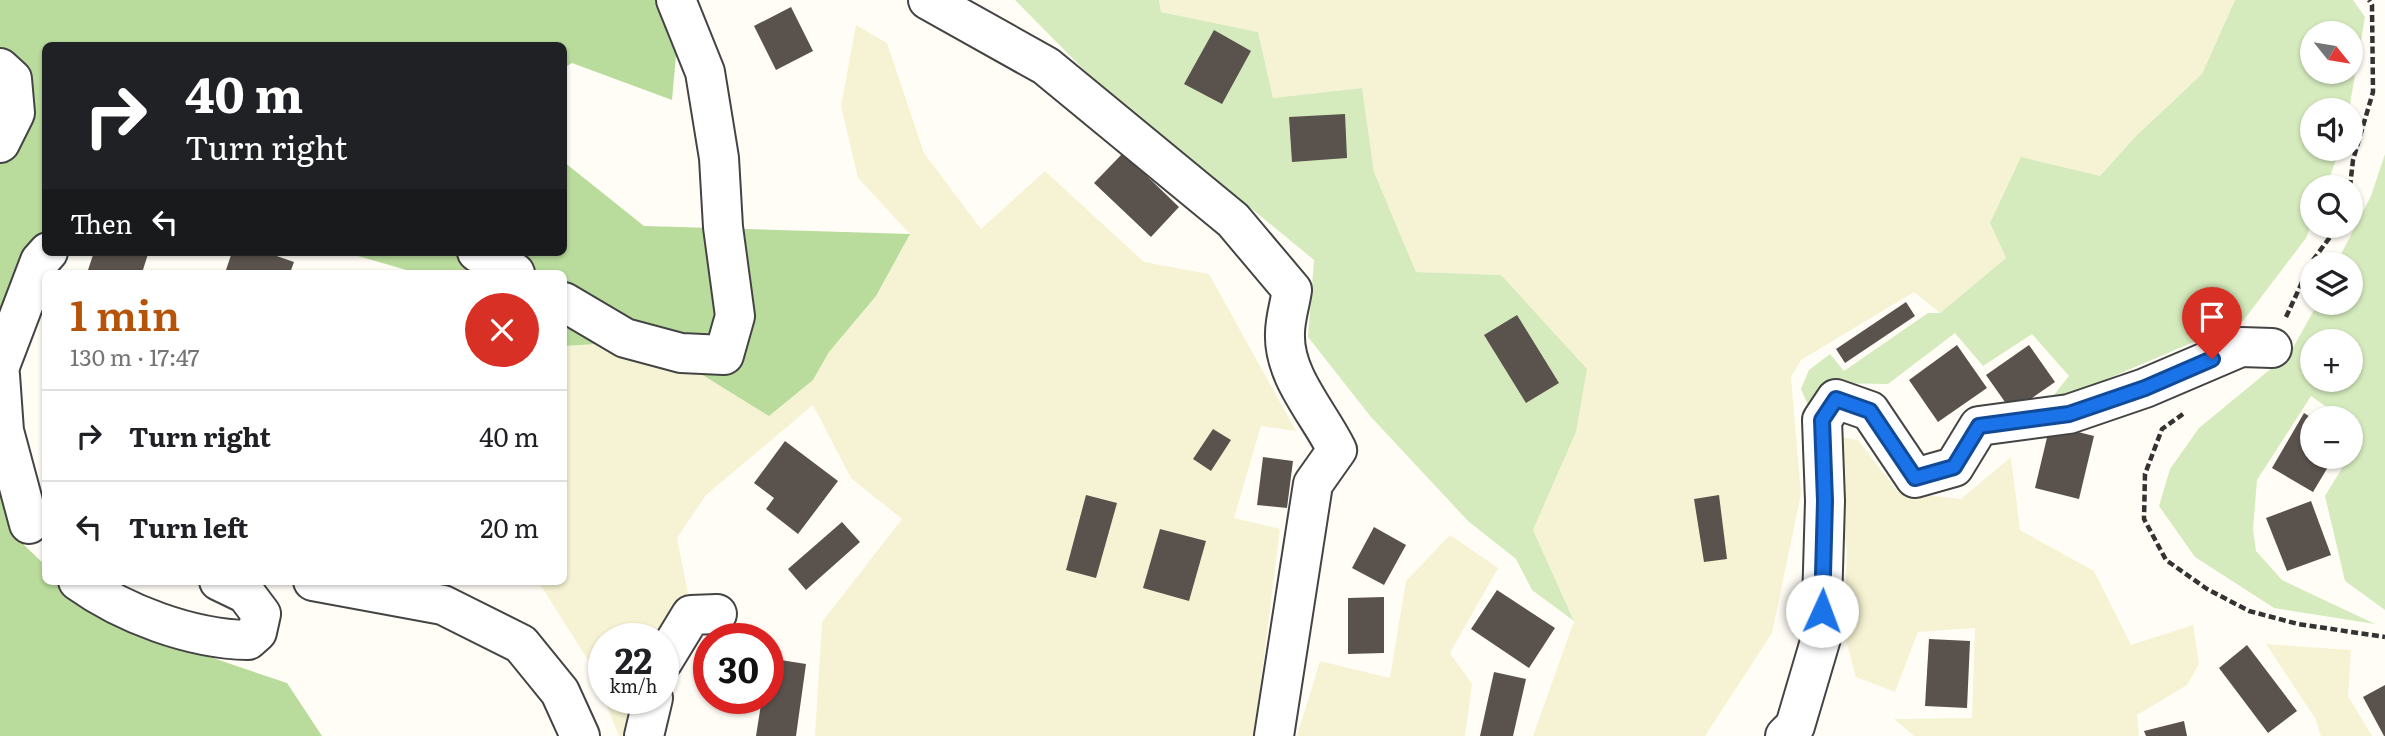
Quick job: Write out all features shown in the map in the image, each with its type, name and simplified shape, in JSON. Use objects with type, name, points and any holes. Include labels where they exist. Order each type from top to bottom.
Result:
[{"type":"street","points":[[567,304],[625,338],[681,353],[724,355],[735,317],[723,227],[719,158],[705,72],[676,0]]},
{"type":"street","points":[[928,0],[1046,66],[1233,220],[1292,290],[1284,335],[1294,377],[1322,420],[1337,450],[1312,484],[1274,736]]},
{"type":"street","points":[[0,68],[12,79],[15,113],[0,143]]},
{"type":"street","points":[[0,366],[40,261],[44,256]]},
{"type":"street","points":[[484,256],[510,270]]},
{"type":"street","points":[[1785,736],[1795,726],[1821,638],[1825,501],[1822,420],[1836,399],[1870,411],[1915,478],[1954,467],[1979,426],[2069,414],[2145,388],[2241,347],[2272,348]]},
{"type":"street","points":[[0,375],[4,431],[37,534]]},
{"type":"street","points":[[0,486],[37,534]]},
{"type":"street","points":[[86,585],[165,624],[226,640],[248,640],[257,632],[261,614],[246,594],[227,585]]},
{"type":"street","points":[[335,585],[443,605],[521,644],[559,692],[580,736]]},
{"type":"street","points":[[679,635],[691,615],[717,614]]},
{"type":"street","points":[[645,736],[650,714]]},
{"type":"path","points":[[2351,175],[2353,160],[2373,92],[2372,5],[2369,0]]},
{"type":"path","points":[[2272,348],[2311,263],[2329,238]]},
{"type":"path","points":[[2185,413],[2162,429],[2144,474],[2144,519],[2166,560],[2207,589],[2249,611],[2298,624],[2385,637]]},
{"type":"shaded area","points":[[1159,0],[2235,0],[2202,74],[2135,137],[2100,176],[1990,223],[2006,258],[1940,313],[1914,292],[1801,360],[1791,377],[1801,494],[1772,633],[1705,736],[1533,736],[1574,621],[1533,530],[1576,432],[1501,275],[1416,272],[1374,172],[1362,88],[1273,98],[1258,32],[1161,12]]},
{"type":"shaded area","points":[[856,25],[887,43],[924,153],[981,229],[1045,171],[1144,262],[1209,274],[1296,431],[1261,426],[1234,518],[1280,529],[1254,736],[815,736],[822,622],[902,519],[851,478],[813,405],[706,495],[677,538],[688,593],[666,623],[588,623],[588,660],[541,585],[567,585],[567,346],[612,343],[813,380],[829,352],[876,296],[910,234],[858,178],[841,106]]},
{"type":"shaded area","points":[[1841,437],[1858,440],[1898,492],[1961,499],[2011,457],[2020,530],[2094,571],[2131,645],[2193,625],[2199,664],[2187,685],[2137,715],[2139,736],[1914,736],[1894,719],[1972,718],[1975,628],[1918,632],[1895,692],[1856,677],[1844,633],[1847,551],[1835,483]]},
{"type":"shaded area","points":[[1450,535],[1498,568],[1450,653],[1472,684],[1465,736],[1297,736],[1320,661],[1390,678],[1406,581]]},
{"type":"shaded area","points":[[2266,644],[2351,650],[2348,696],[2372,736],[2321,736],[2315,718]]},
{"type":"shaded area","points":[[610,714],[636,714],[632,736],[619,736]]},
{"type":"green space","points":[[0,0],[657,0],[677,44],[672,100],[572,63],[567,66],[567,42],[42,42],[42,250],[0,344]]},
{"type":"green space","points":[[1015,0],[1159,0],[1161,12],[1258,32],[1273,98],[1362,88],[1374,172],[1416,272],[1501,275],[1587,369],[1576,432],[1533,530],[1574,621],[1532,590],[1516,559],[1468,521],[1371,417],[1308,337],[1314,260],[1089,75]]},
{"type":"green space","points":[[2235,0],[2353,0],[2365,17],[2363,29],[2363,21],[2300,21],[2300,84],[2353,84],[2351,98],[2300,98],[2300,161],[2336,161],[2330,175],[2300,175],[2300,238],[2306,238],[2243,321],[2046,405],[2069,376],[2032,334],[1983,366],[1955,333],[1888,384],[1825,383],[1811,412],[1801,389],[1809,370],[1830,354],[1844,371],[1928,313],[1940,313],[2006,258],[1990,223],[2021,157],[2100,176],[2135,137],[2202,74]]},
{"type":"green space","points":[[2385,154],[2385,610],[2345,581],[2325,496],[2342,469],[2363,469],[2363,406],[2325,406],[2311,396],[2305,406],[2300,406],[2300,413],[2257,480],[2253,529],[2256,551],[2282,580],[2375,624],[2274,608],[2195,557],[2159,506],[2170,469],[2199,428],[2290,353],[2300,335],[2300,392],[2363,392],[2363,329],[2303,329],[2311,315],[2363,315],[2363,252],[2342,252],[2349,238],[2363,238],[2363,212]]},
{"type":"green space","points":[[567,164],[644,226],[910,234],[876,296],[829,352],[813,380],[769,416],[685,364],[612,343],[567,346],[567,270],[407,270],[358,256],[567,256]]},
{"type":"green space","points":[[0,422],[24,545],[42,562],[42,585],[66,585],[106,622],[287,683],[322,736],[0,736]]},
{"type":"building","points":[[791,7],[813,51],[776,70],[754,26]]},
{"type":"building","points":[[1214,30],[1251,51],[1222,104],[1184,84]]},
{"type":"building","points":[[1345,114],[1347,158],[1292,162],[1289,117]]},
{"type":"building","points":[[1123,153],[1179,207],[1151,237],[1094,183]]},
{"type":"building","points":[[93,256],[147,256],[143,270],[88,270]]},
{"type":"building","points":[[231,256],[277,256],[294,262],[291,270],[226,270]]},
{"type":"building","points":[[1906,302],[1915,316],[1845,363],[1836,349]]},
{"type":"building","points":[[1517,315],[1559,383],[1526,403],[1484,335]]},
{"type":"building","points":[[1957,345],[1987,388],[1938,422],[1909,380]]},
{"type":"building","points":[[2029,345],[2055,382],[2012,412],[1986,375]]},
{"type":"building","points":[[2300,420],[2300,469],[2327,469],[2313,492],[2272,468]]},
{"type":"building","points":[[2050,425],[2094,436],[2079,499],[2035,488]]},
{"type":"building","points":[[1213,429],[1231,440],[1211,471],[1193,459]]},
{"type":"building","points":[[785,441],[838,481],[798,534],[766,509],[774,498],[754,483]]},
{"type":"building","points":[[1263,457],[1293,461],[1287,508],[1257,505]]},
{"type":"building","points":[[1086,495],[1117,503],[1096,578],[1066,570]]},
{"type":"building","points":[[1719,495],[1727,559],[1704,562],[1694,499]]},
{"type":"building","points":[[2311,501],[2331,555],[2287,571],[2266,518]]},
{"type":"building","points":[[842,522],[860,542],[806,590],[788,569]]},
{"type":"building","points":[[1374,527],[1406,545],[1384,585],[1352,568]]},
{"type":"building","points":[[1160,529],[1206,541],[1189,601],[1143,588]]},
{"type":"building","points":[[1497,590],[1555,628],[1529,668],[1471,629]]},
{"type":"building","points":[[1384,597],[1384,653],[1348,654],[1348,598]]},
{"type":"building","points":[[1929,639],[1970,641],[1967,708],[1925,706]]},
{"type":"building","points":[[2247,645],[2297,711],[2268,733],[2219,668]]},
{"type":"building","points":[[784,661],[806,664],[796,736],[756,736],[759,714],[784,714]]},
{"type":"building","points":[[1494,672],[1526,679],[1513,736],[1480,736]]},
{"type":"building","points":[[2385,685],[2385,736],[2384,736],[2363,697]]},
{"type":"building","points":[[2184,721],[2187,736],[2146,736],[2144,731]]},
{"type":"route","points":[[1822,611],[1825,501],[1822,420],[1836,399],[1870,411],[1915,478],[1954,467],[1979,426],[2069,414],[2145,388],[2212,359]]}]
